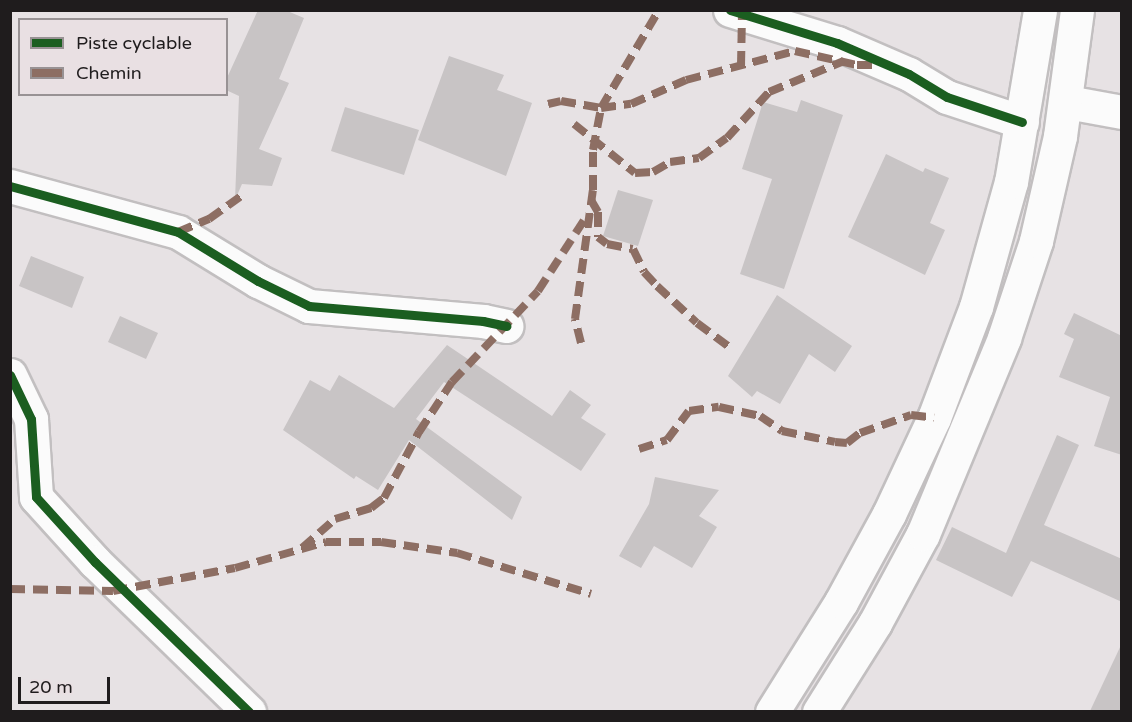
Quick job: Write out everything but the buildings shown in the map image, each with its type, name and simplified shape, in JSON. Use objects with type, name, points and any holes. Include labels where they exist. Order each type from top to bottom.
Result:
[{"type":"main road","points":[[730,10],[837,42],[909,74],[947,97],[1022,122]]},
{"type":"main road","points":[[772,711],[847,592],[934,418],[976,307],[1011,182],[1040,10]]},
{"type":"main road","points":[[819,711],[874,623],[923,534],[966,436],[1036,241],[1067,102],[1077,10]]},
{"type":"main road","points":[[1067,102],[1122,112]]},
{"type":"main road","points":[[10,186],[178,232],[258,281],[309,306],[483,321],[506,327]]},
{"type":"main road","points":[[10,375],[31,419],[36,497],[95,562],[249,711]]},
{"type":"marked path","points":[[581,343],[575,319],[593,190],[593,150],[601,108],[659,10]]},
{"type":"marked path","points":[[741,66],[742,14]]},
{"type":"marked path","points":[[548,104],[561,101],[601,108],[631,104],[686,80],[795,51],[857,65],[880,65]]},
{"type":"marked path","points":[[574,124],[635,173],[653,172],[670,162],[699,158],[727,138],[769,92],[844,61]]},
{"type":"marked path","points":[[178,232],[209,219],[244,194]]},
{"type":"marked path","points":[[591,200],[598,212],[598,237],[607,244],[633,249],[644,272],[657,286],[697,323],[732,349]]},
{"type":"marked path","points":[[302,548],[335,519],[371,508],[384,498],[419,432],[452,382],[538,291],[588,214]]},
{"type":"marked path","points":[[639,449],[667,440],[689,411],[719,407],[760,416],[782,431],[847,443],[860,433],[911,415],[934,418]]},
{"type":"marked path","points":[[10,589],[113,591],[235,568],[326,542],[381,542],[457,553],[591,594]]},
{"type":"cycle path","points":[[730,10],[837,43],[909,74],[947,97],[1022,122]]},
{"type":"cycle path","points":[[10,186],[178,232],[258,281],[309,306],[483,321],[506,326]]},
{"type":"cycle path","points":[[10,375],[31,419],[36,497],[95,562],[249,712]]}]
